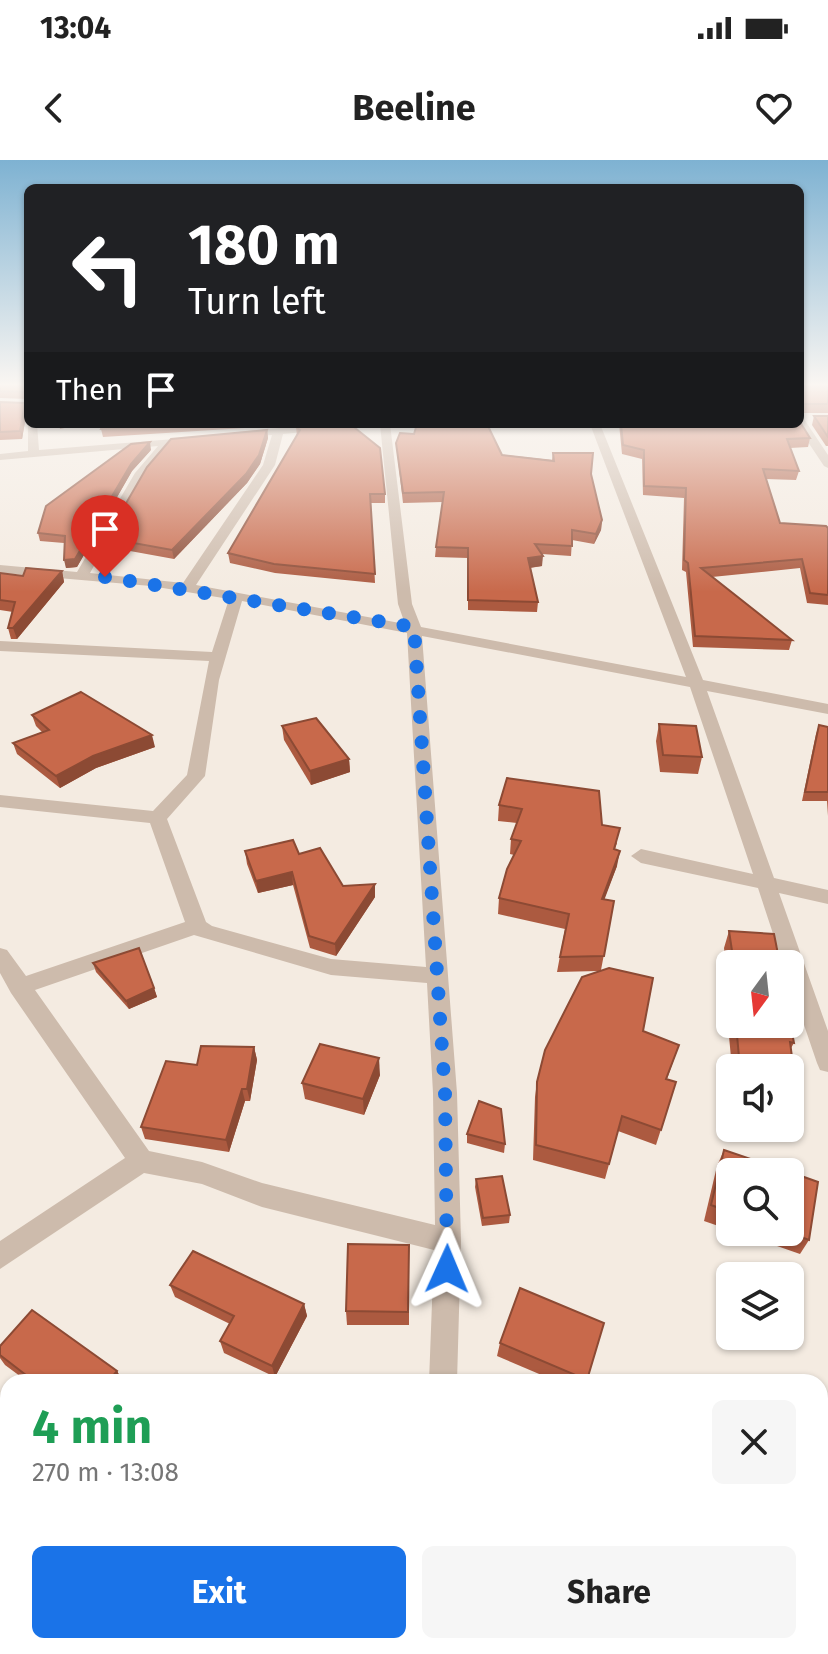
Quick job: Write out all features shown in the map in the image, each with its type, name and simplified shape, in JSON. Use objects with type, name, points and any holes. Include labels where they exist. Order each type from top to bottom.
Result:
[{"type":"street","points":[[0,457],[48,453]]},
{"type":"street","points":[[82,575],[141,473],[158,453]]},
{"type":"street","points":[[186,589],[269,465],[273,453]]},
{"type":"street","points":[[388,453],[405,604],[414,627],[445,1093],[448,1241],[443,1374]]},
{"type":"street","points":[[606,453],[697,684],[828,1063]]},
{"type":"street","points":[[0,569],[82,575],[237,596],[414,627],[828,709]]},
{"type":"street","points":[[157,818],[196,776],[211,680],[237,596]]},
{"type":"street","points":[[0,646],[218,657]]},
{"type":"street","points":[[0,801],[157,818]]},
{"type":"street","points":[[157,818],[197,926],[205,932],[331,967],[437,976]]},
{"type":"street","points":[[641,856],[828,897]]},
{"type":"street","points":[[19,987],[197,926]]},
{"type":"street","points":[[0,956],[141,1161],[202,1173],[262,1195],[448,1241]]},
{"type":"street","points":[[0,1256],[141,1161]]},
{"type":"building","points":[[119,453],[141,453],[75,559],[64,560],[65,536],[38,533],[46,506]]},
{"type":"building","points":[[159,453],[260,453],[246,474],[172,550],[106,538],[147,467]]},
{"type":"building","points":[[287,453],[381,453],[385,494],[370,494],[375,574],[274,564],[228,553]]},
{"type":"building","points":[[397,453],[501,453],[554,461],[553,453],[593,453],[591,474],[602,520],[596,534],[572,530],[572,546],[535,544],[543,556],[528,558],[538,602],[468,600],[468,548],[436,547],[444,492],[403,493]]},
{"type":"building","points":[[644,453],[792,453],[799,471],[763,469],[780,523],[828,528],[828,595],[810,593],[802,559],[701,568],[792,640],[695,636],[688,563],[684,560],[686,488],[644,486]]},
{"type":"building","points":[[26,568],[62,571],[13,628],[8,628],[15,602],[0,600],[0,573],[23,576]]},
{"type":"building","points":[[81,692],[152,735],[93,756],[56,776],[13,743],[49,730],[32,715]]},
{"type":"building","points":[[316,718],[349,759],[310,771],[282,726]]},
{"type":"building","points":[[659,724],[696,726],[702,757],[663,755]]},
{"type":"building","points":[[819,725],[828,727],[828,792],[805,792]]},
{"type":"building","points":[[507,778],[599,791],[602,825],[620,828],[614,849],[620,851],[602,899],[614,901],[604,956],[560,957],[569,914],[499,898],[507,869],[521,841],[511,839],[522,809],[499,805]]},
{"type":"building","points":[[293,840],[299,854],[320,848],[343,886],[375,884],[335,944],[309,936],[292,872],[256,881],[245,851]]},
{"type":"building","points":[[729,931],[774,934],[777,950],[732,950]]},
{"type":"building","points":[[139,948],[154,988],[126,1001],[93,963]]},
{"type":"building","points":[[609,968],[653,978],[643,1031],[679,1045],[666,1079],[676,1082],[661,1130],[622,1116],[609,1164],[536,1145],[537,1082],[545,1050],[582,977]]},
{"type":"building","points":[[737,1038],[793,1038],[794,1043],[790,1042],[792,1054],[739,1054]]},
{"type":"building","points":[[320,1044],[379,1058],[363,1099],[302,1083]]},
{"type":"building","points":[[201,1046],[254,1047],[247,1089],[242,1089],[226,1140],[141,1127],[166,1061],[197,1065]]},
{"type":"building","points":[[479,1101],[501,1109],[505,1144],[467,1134]]},
{"type":"building","points":[[724,1150],[748,1158],[722,1158]]},
{"type":"building","points":[[502,1176],[510,1215],[483,1218],[476,1179]]},
{"type":"building","points":[[804,1177],[818,1182],[809,1240],[804,1238]]},
{"type":"building","points":[[716,1184],[716,1207],[711,1205]]},
{"type":"building","points":[[348,1244],[409,1245],[408,1312],[346,1311]]},
{"type":"building","points":[[193,1251],[304,1304],[272,1366],[220,1341],[234,1316],[170,1285]]},
{"type":"building","points":[[520,1288],[604,1323],[589,1374],[573,1374],[500,1343]]},
{"type":"building","points":[[32,1310],[117,1371],[115,1374],[25,1374],[0,1355],[0,1346]]},
{"type":"route","points":[[105,577],[151,582],[414,627],[445,1093],[447,1269]]}]
